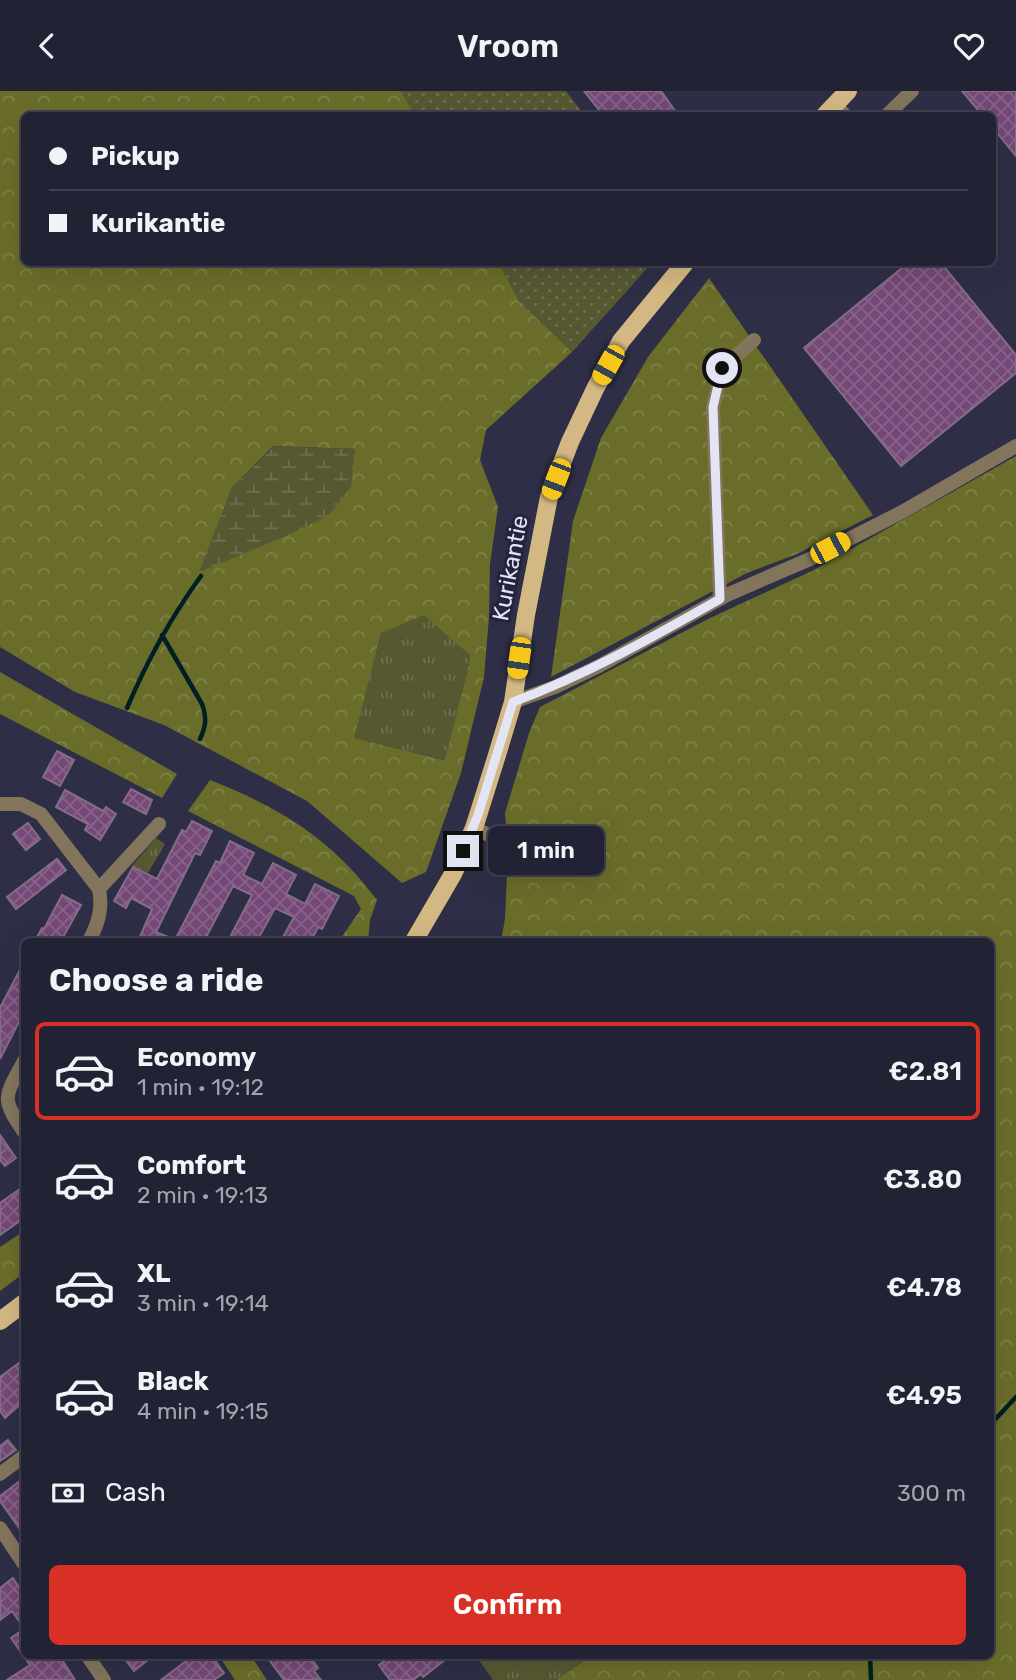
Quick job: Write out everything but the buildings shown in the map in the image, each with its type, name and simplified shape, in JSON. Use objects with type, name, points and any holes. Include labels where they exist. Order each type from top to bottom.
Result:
[{"type":"main road","points":[[835,112],[848,91]]},
{"type":"main road","name":"Kurikantie","points":[[416,938],[481,831],[513,702],[546,511],[570,442],[594,389],[621,341],[682,266]]},
{"type":"main road","points":[[0,1321],[21,1305]]},
{"type":"street","points":[[890,112],[912,91]]},
{"type":"street","points":[[720,599],[713,407],[722,368],[754,340]]},
{"type":"street","points":[[513,702],[555,687],[599,666],[720,599],[810,559],[902,512],[1016,446]]},
{"type":"street","points":[[0,804],[21,804],[41,814],[99,889],[102,903],[97,927],[91,938]]},
{"type":"street","points":[[99,889],[159,824]]},
{"type":"street","points":[[21,1067],[7,1094],[6,1103],[21,1127]]},
{"type":"street","points":[[0,1474],[21,1458]]},
{"type":"street","points":[[0,1528],[21,1560]]},
{"type":"street","points":[[90,1659],[104,1680]]},
{"type":"green space","points":[[0,91],[401,91],[413,112],[21,112],[21,266],[501,266],[519,302],[572,352],[486,430],[480,460],[498,507],[490,564],[484,677],[461,773],[426,872],[402,883],[307,801],[164,725],[75,692],[0,647]],"holes":[[[273,446],[355,449],[200,571],[232,488]],[[381,633],[471,656],[444,760],[355,738]]]},
{"type":"green space","points":[[401,91],[566,91],[582,112],[413,112]]},
{"type":"green space","points":[[500,266],[649,266],[572,352],[518,302]]},
{"type":"green space","points":[[709,278],[873,515],[797,554],[747,573],[551,677],[573,521],[601,438],[648,357]]},
{"type":"green space","points":[[274,446],[355,449],[351,487],[328,516],[199,572],[232,488]]},
{"type":"green space","points":[[1016,456],[1016,1680],[556,1680],[587,1659],[994,1659],[994,938],[502,938],[508,850],[505,813],[529,733],[540,707],[710,618],[814,570]]},
{"type":"green space","points":[[424,615],[471,656],[445,760],[354,738],[381,633]]},
{"type":"green space","points":[[0,672],[177,774],[162,798],[0,714]]},
{"type":"green space","points":[[210,780],[259,802],[302,827],[342,859],[377,900],[370,920],[368,938],[341,938],[361,909],[354,896],[188,811]]},
{"type":"green space","points":[[156,838],[165,844],[148,873],[132,866]]},
{"type":"green space","points":[[21,1233],[21,1275],[0,1291],[0,1247]]},
{"type":"green space","points":[[221,1659],[253,1659],[267,1680],[235,1680]]},
{"type":"green space","points":[[478,1659],[587,1659],[556,1680],[493,1680]]},
{"type":"waterway","points":[[127,708],[160,640],[201,576]]},
{"type":"waterway","points":[[162,635],[202,704],[205,722],[200,739]]},
{"type":"waterway","points":[[994,1421],[1016,1397]]},
{"type":"waterway","points":[[870,1659],[871,1680]]},
{"type":"route","points":[[463,851],[474,828],[513,702],[555,687],[599,666],[720,599],[713,407],[722,368]]}]
